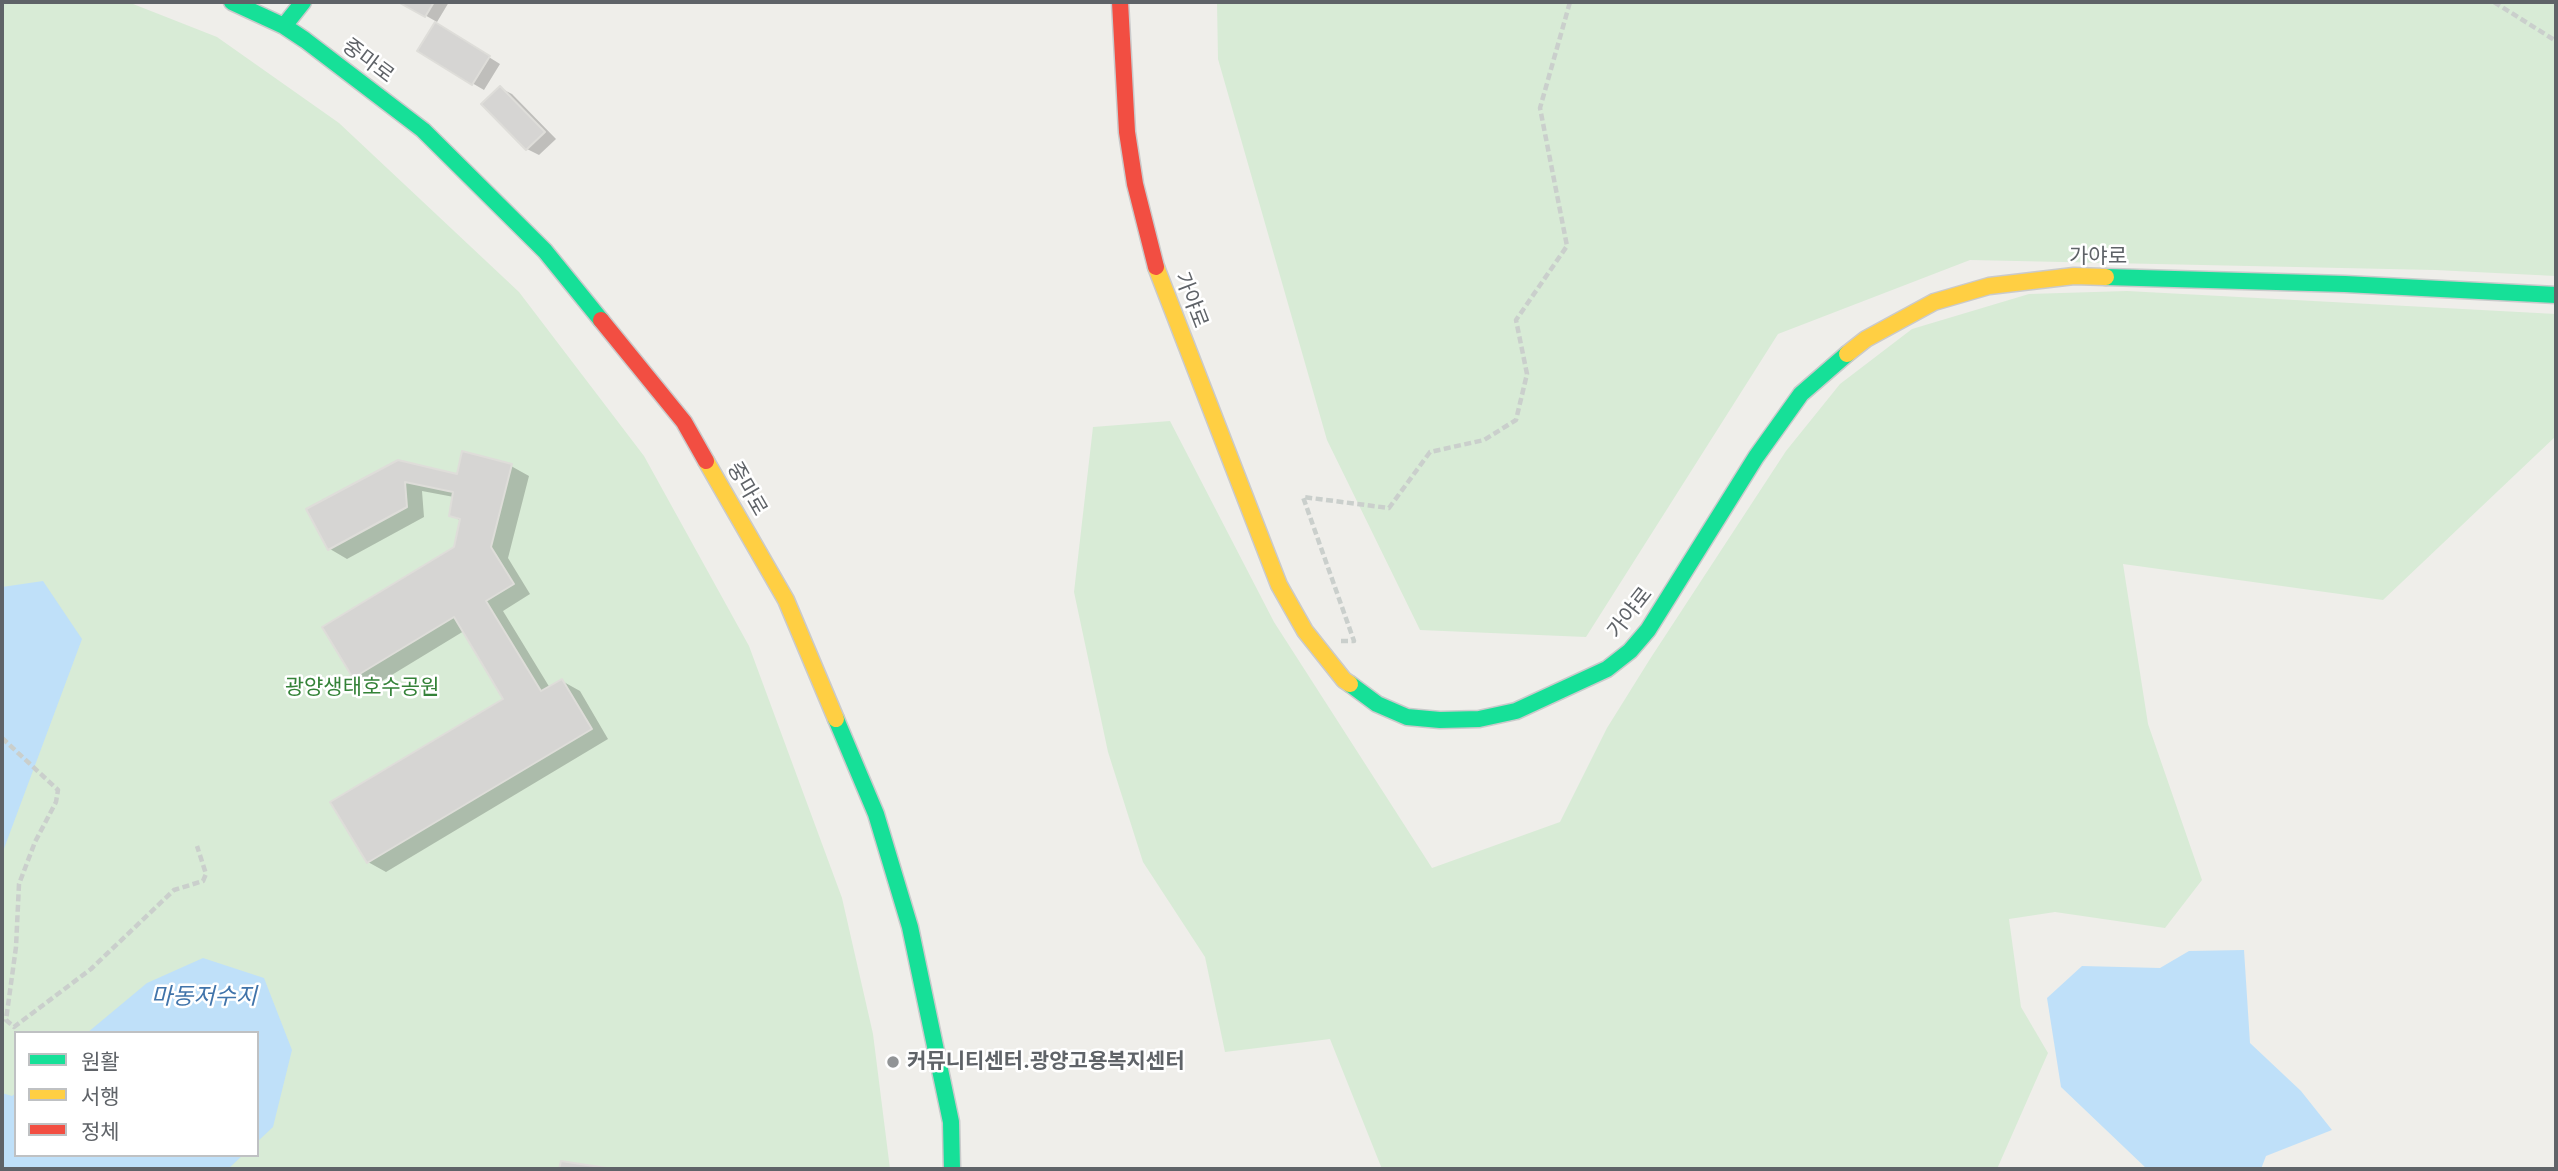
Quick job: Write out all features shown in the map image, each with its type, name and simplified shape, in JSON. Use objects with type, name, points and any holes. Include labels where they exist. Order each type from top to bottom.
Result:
[{"type":"street","name":"중마로","points":[[232,2],[284,26],[433,139],[545,251],[684,422],[786,600],[876,814],[910,927],[951,1122],[952,1169]]},
{"type":"street","points":[[284,26],[303,2]]},
{"type":"street","name":"가야로","points":[[1120,2],[1127,132],[1135,184],[1153,259],[1279,585],[1312,640],[1344,680],[1377,704],[1407,717],[1479,719],[1516,711],[1607,669],[1648,630],[1756,457],[1801,394],[1830,366],[1866,339],[1934,302],[1989,286],[2074,276],[2332,283],[2556,295]]},
{"type":"path","points":[[1312,640],[1354,641],[1303,497],[1389,508],[1430,452],[1484,440],[1516,420],[1527,374],[1516,320],[1567,246],[1539,108],[1570,2]]},
{"type":"path","points":[[2494,2],[2556,41]]},
{"type":"path","points":[[2,737],[58,789],[56,802],[35,842],[19,884],[16,947],[6,1020],[14,1027],[110,952],[174,890],[203,881],[206,874],[197,846]]},
{"type":"green space","name":"광양생태호수공원","points":[[2,2],[128,2],[217,37],[339,123],[519,292],[644,456],[749,646],[842,898],[873,1034],[890,1169],[2,1169]]},
{"type":"green space","points":[[1217,2],[2556,2],[2556,276],[2435,270],[1970,260],[1778,334],[1586,637],[1420,630],[1327,440],[1218,59]]},
{"type":"green space","points":[[2127,291],[2556,314],[2556,436],[2383,600],[2123,564],[2148,724],[2202,880],[2165,928],[2055,912],[2009,919],[2021,1007],[2048,1053],[1997,1169],[1382,1169],[1330,1039],[1225,1052],[1205,957],[1143,862],[1108,752],[1074,592],[1093,427],[1170,421],[1274,622],[1432,868],[1560,822],[1607,728],[1650,659],[1786,451],[1840,384],[1912,329],[2029,294]]},
{"type":"water","points":[[43,581],[82,639],[2,854],[2,587]]},
{"type":"water","points":[[2244,950],[2250,1043],[2301,1091],[2332,1130],[2266,1156],[2261,1169],[2147,1169],[2061,1087],[2047,998],[2082,966],[2160,968],[2189,951]]},
{"type":"water","name":"마동저수지","points":[[203,958],[264,978],[292,1050],[273,1127],[259,1140],[259,1031],[89,1031],[147,983]]},
{"type":"water","points":[[2,1093],[14,1094],[14,1157],[241,1157],[228,1169],[2,1169]]},
{"type":"building","points":[[398,2],[434,2],[425,17]]},
{"type":"building","points":[[435,22],[490,56],[472,85],[417,51]]},
{"type":"building","points":[[500,86],[545,132],[526,150],[481,104]]},
{"type":"building","points":[[462,451],[512,464],[491,547],[514,584],[486,601],[541,691],[562,679],[592,729],[367,863],[330,802],[503,699],[454,617],[353,678],[322,627],[454,547],[460,519],[449,516],[453,492],[405,482],[407,507],[328,550],[306,509],[398,460],[457,474]]},
{"type":"building","points":[[561,1161],[613,1169],[559,1169]]},
{"type":"traffic: fast","points":[[232,2],[284,26],[305,40],[423,130],[545,251],[601,320]]},
{"type":"traffic: fast","points":[[284,26],[303,2]]},
{"type":"traffic: fast","points":[[2106,277],[2345,284],[2556,295]]},
{"type":"traffic: fast","points":[[1350,684],[1377,704],[1407,717],[1479,719],[1516,711],[1607,669],[1630,651],[1648,630],[1756,457],[1801,394],[1847,354]]},
{"type":"traffic: fast","points":[[836,719],[876,814],[910,927],[951,1122],[952,1169]]},
{"type":"traffic: slow","points":[[1156,267],[1279,585],[1305,631],[1350,684]]},
{"type":"traffic: slow","points":[[1847,354],[1866,339],[1934,302],[1989,286],[2074,276],[2106,277]]},
{"type":"traffic: slow","points":[[706,461],[786,600],[836,719]]},
{"type":"traffic: jam","points":[[1120,2],[1127,132],[1135,184],[1156,267]]},
{"type":"traffic: jam","points":[[601,320],[684,422],[706,461]]},
{"type":"place","name":"커뮤니티센터.광양고용복지센터","points":[[893,1062]]}]
